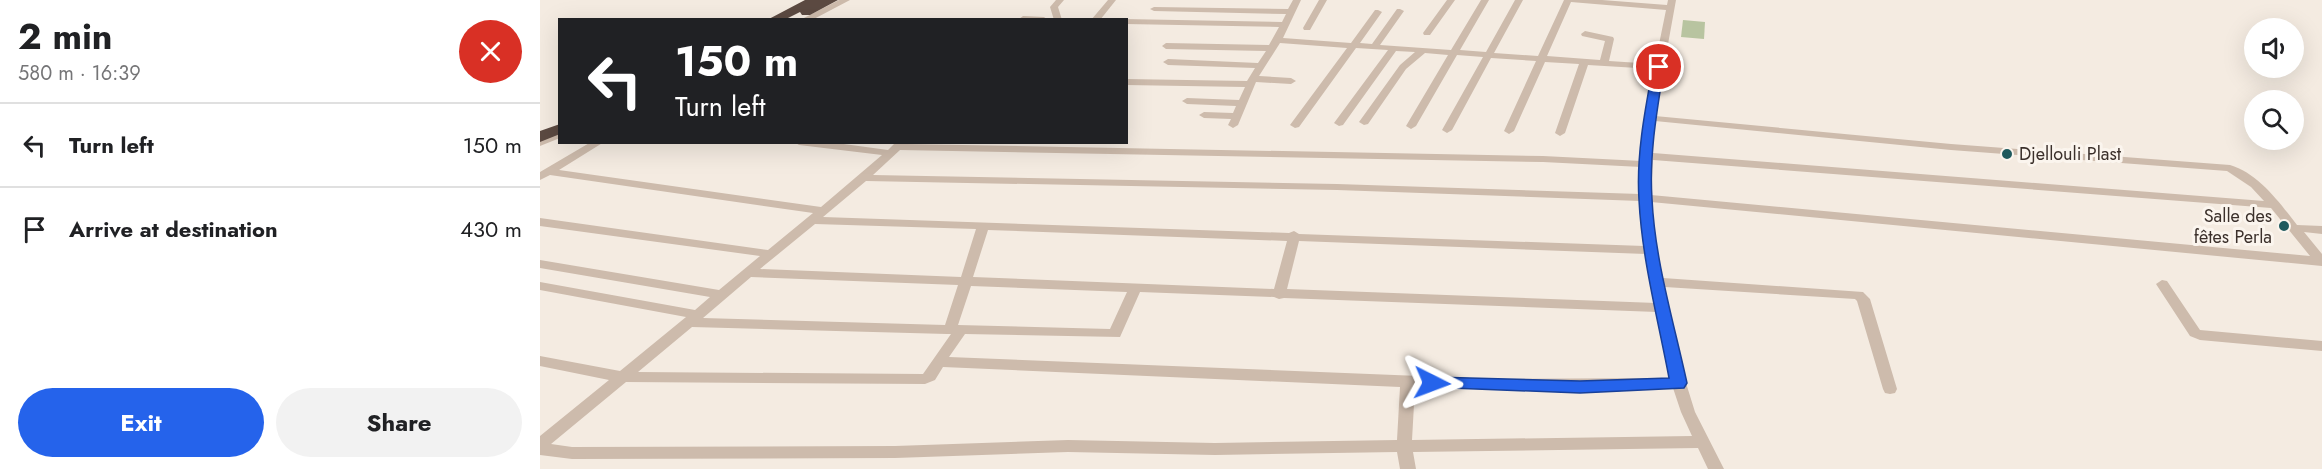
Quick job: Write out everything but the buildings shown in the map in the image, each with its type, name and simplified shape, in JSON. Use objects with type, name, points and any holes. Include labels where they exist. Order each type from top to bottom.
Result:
[{"type":"highway","points":[[777,18],[815,0]]},
{"type":"highway","points":[[795,18],[832,0]]},
{"type":"highway","points":[[540,127],[558,119]]},
{"type":"highway","points":[[540,137],[558,129]]},
{"type":"street","points":[[808,18],[846,0]]},
{"type":"street","points":[[1057,18],[1054,7],[1060,0]]},
{"type":"street","points":[[1097,18],[1112,0]]},
{"type":"street","points":[[1204,115],[1235,120],[1252,82],[1275,44],[1297,0]]},
{"type":"street","points":[[1307,28],[1323,0]]},
{"type":"street","points":[[1426,33],[1451,0]]},
{"type":"street","points":[[1411,126],[1485,0]]},
{"type":"street","points":[[1447,130],[1519,0]]},
{"type":"street","points":[[1509,131],[1570,0],[1671,4],[1650,118],[1645,198],[1651,250],[1679,383],[1702,442],[1716,469]]},
{"type":"street","points":[[1154,9],[1290,12]]},
{"type":"street","points":[[1375,46],[1400,11]]},
{"type":"street","points":[[1294,125],[1378,12]]},
{"type":"street","points":[[1128,21],[1283,25]]},
{"type":"street","points":[[1585,34],[1610,39],[1604,63]]},
{"type":"street","points":[[1166,46],[1354,45],[1659,67]]},
{"type":"street","points":[[1339,123],[1394,48]]},
{"type":"street","points":[[1364,122],[1403,67],[1423,50]]},
{"type":"street","points":[[1168,62],[1262,66]]},
{"type":"street","points":[[1560,133],[1584,62]]},
{"type":"street","points":[[1128,82],[1291,81]]},
{"type":"street","points":[[1187,101],[1243,103]]},
{"type":"street","points":[[1650,118],[1951,147],[2230,168],[2242,174],[2273,205],[2322,262]]},
{"type":"street","points":[[540,143],[558,135]]},
{"type":"street","points":[[544,174],[596,144]]},
{"type":"street","points":[[838,144],[897,147],[1646,160],[2273,205]]},
{"type":"street","points":[[540,447],[824,211],[897,147]]},
{"type":"street","points":[[544,174],[824,211]]},
{"type":"street","points":[[863,178],[1349,188],[1645,198],[2322,262]]},
{"type":"street","points":[[813,220],[1294,235],[1651,250]]},
{"type":"street","points":[[540,222],[772,254]]},
{"type":"street","points":[[540,361],[623,377],[925,379],[930,376],[939,362],[955,330],[983,227]]},
{"type":"street","points":[[2295,228],[2322,230]]},
{"type":"street","points":[[1279,295],[1294,235]]},
{"type":"street","points":[[540,264],[722,295]]},
{"type":"street","points":[[749,273],[1662,308]]},
{"type":"street","points":[[1658,282],[1858,295],[1863,299],[1890,389]]},
{"type":"street","points":[[2162,284],[2195,333],[2200,335],[2322,346]]},
{"type":"street","points":[[540,286],[694,318],[955,330],[1115,334],[1135,288]]},
{"type":"street","points":[[939,362],[1072,364],[1408,382],[1580,387],[1679,383]]},
{"type":"street","points":[[1408,382],[1404,448],[1408,469]]},
{"type":"street","points":[[540,447],[572,453],[871,452],[1068,446],[1215,449],[1404,448],[1702,442]]},
{"type":"green space","points":[[1683,20],[1705,22],[1704,39],[1681,37]]},
{"type":"place","name":"Djellouli Plast","points":[[2007,154]]},
{"type":"place","name":"Salle des fêtes Perla","points":[[2284,226]]},
{"type":"route","points":[[1432,383],[1580,387],[1679,383],[1651,250],[1645,198],[1650,118],[1659,67]]}]
